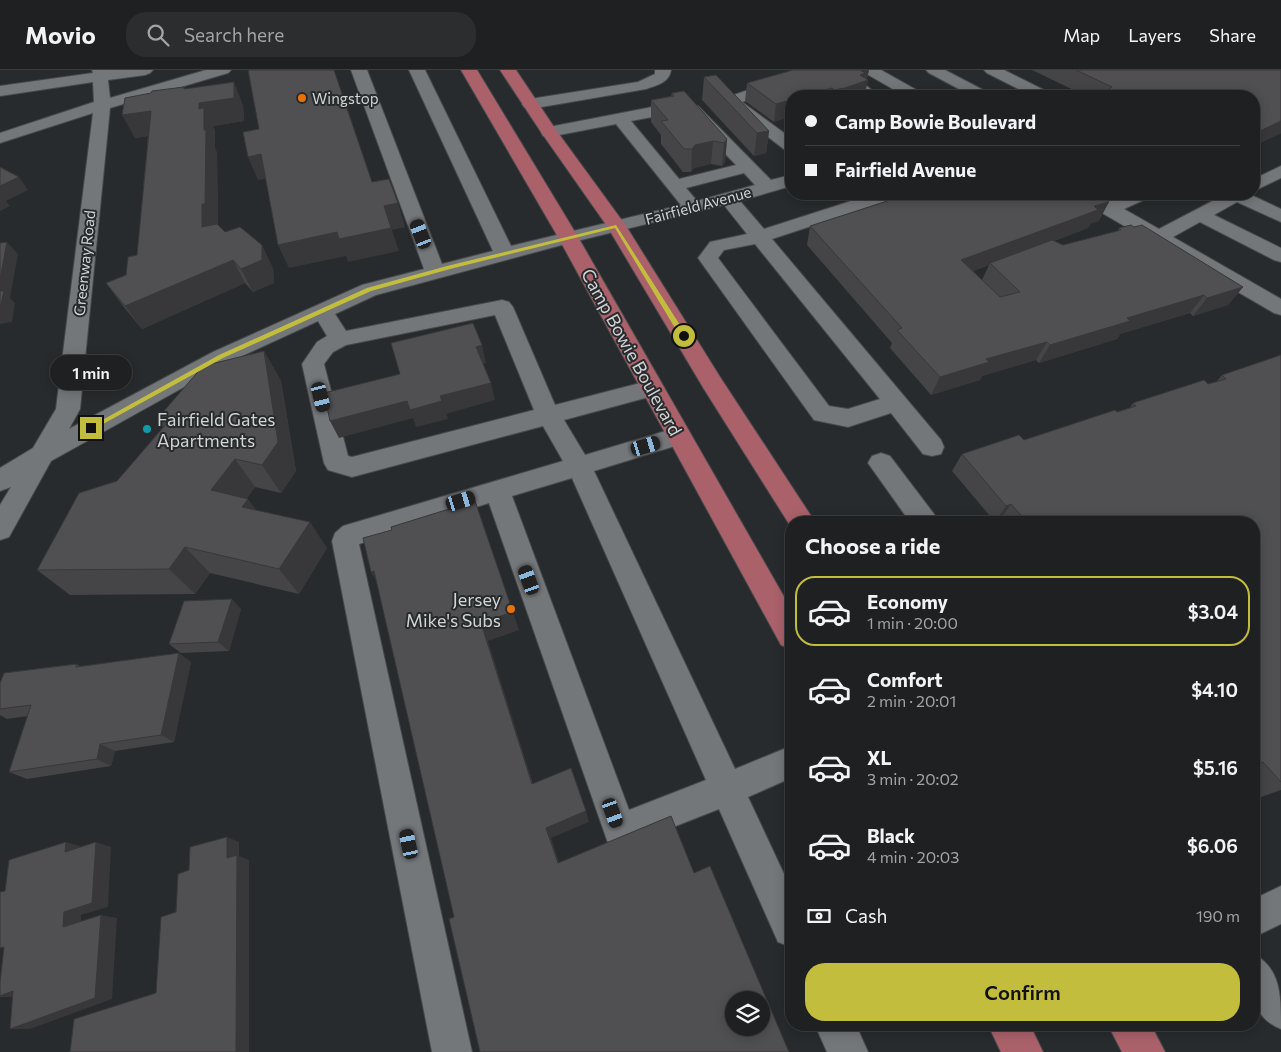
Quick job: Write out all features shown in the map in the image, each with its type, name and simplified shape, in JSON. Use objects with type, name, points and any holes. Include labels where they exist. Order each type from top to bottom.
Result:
[{"type":"main road","name":"Camp Bowie Boulevard","points":[[469,70],[568,237],[785,625]]},
{"type":"main road","points":[[508,70],[549,132],[616,226],[712,383],[798,516]]},
{"type":"main road","points":[[1011,1031],[1023,1052]]},
{"type":"main road","points":[[1132,1031],[1145,1052]]},
{"type":"street","points":[[0,91],[100,73],[145,70]]},
{"type":"street","points":[[0,138],[102,105],[154,97],[222,70],[226,88]]},
{"type":"street","points":[[359,70],[435,271]]},
{"type":"street","points":[[417,70],[504,253]]},
{"type":"street","points":[[530,104],[641,86],[655,81],[662,76],[662,70]]},
{"type":"street","points":[[785,140],[735,105],[734,100],[821,70]]},
{"type":"street","points":[[870,70],[905,90]]},
{"type":"street","points":[[934,70],[972,90]]},
{"type":"street","points":[[992,70],[1032,90]]},
{"type":"street","name":"Greenway Road","points":[[0,528],[68,409],[102,105],[100,73]]},
{"type":"street","points":[[857,86],[863,90]]},
{"type":"street","points":[[890,90],[900,87]]},
{"type":"street","points":[[549,132],[673,108],[692,109],[767,187]]},
{"type":"street","points":[[620,118],[693,208]]},
{"type":"street","points":[[675,185],[747,166]]},
{"type":"street","points":[[1260,184],[1279,175]]},
{"type":"street","name":"Fairfield Avenue","points":[[0,481],[43,454],[221,357],[369,290],[504,253],[693,208],[785,182]]},
{"type":"street","points":[[728,198],[932,447]]},
{"type":"street","points":[[871,200],[760,236],[718,246],[708,258],[822,414],[848,418],[896,404]]},
{"type":"street","points":[[1094,200],[1281,308]]},
{"type":"street","points":[[1109,209],[1129,200]]},
{"type":"street","points":[[1158,237],[1227,200]]},
{"type":"street","points":[[1254,200],[1281,216]]},
{"type":"street","points":[[1200,215],[1281,256]]},
{"type":"street","points":[[652,388],[548,415],[352,467],[337,463],[313,364],[325,347],[340,339],[502,307],[548,415],[578,466],[785,916]]},
{"type":"street","points":[[322,311],[340,339]]},
{"type":"street","points":[[452,1052],[345,541],[352,534],[679,436]]},
{"type":"street","points":[[881,463],[921,516]]},
{"type":"street","points":[[497,490],[620,831],[727,790],[785,765]]},
{"type":"street","points":[[1260,916],[1281,904]]},
{"type":"street","points":[[1260,981],[1281,1010]]},
{"type":"street","points":[[838,1031],[848,1052]]},
{"type":"building","points":[[248,70],[334,70],[372,182],[389,179],[398,203],[384,206],[391,228],[339,239],[337,232],[278,245],[261,154],[248,157],[243,132],[259,129]]},
{"type":"building","points":[[793,70],[860,70],[865,73],[860,75],[868,80],[834,90],[832,88],[825,90],[785,90],[785,102],[776,104],[747,83]]},
{"type":"building","points":[[1076,70],[1281,70],[1281,121],[1260,131],[1260,90],[1109,89],[1112,87]]},
{"type":"building","points":[[716,75],[769,131],[757,133],[704,77]]},
{"type":"building","points":[[234,82],[234,98],[199,103],[199,109],[204,108],[204,130],[206,130],[205,204],[202,204],[202,227],[217,224],[225,232],[240,227],[262,245],[262,260],[241,269],[233,260],[125,306],[106,283],[126,275],[128,257],[137,255],[151,111],[122,115],[125,98],[151,93],[152,91],[184,87],[184,89]]},
{"type":"building","points":[[684,91],[727,139],[724,143],[713,141],[695,145],[692,149],[684,149],[661,121],[668,120],[651,100],[674,96],[672,93]]},
{"type":"building","points":[[0,167],[19,177],[0,186]]},
{"type":"building","points":[[890,200],[1106,200],[1109,202],[1094,206],[1098,210],[961,260],[1000,297],[1020,292],[990,263],[1052,240],[1063,245],[1121,230],[1119,228],[1142,225],[1243,287],[1207,298],[1204,295],[1127,318],[1130,321],[1050,345],[1047,342],[986,359],[989,362],[940,377],[897,330],[902,328],[810,226]]},
{"type":"building","points":[[7,242],[0,280],[0,243]]},
{"type":"building","points":[[0,291],[4,291],[0,309]]},
{"type":"building","points":[[473,323],[482,345],[476,347],[491,383],[440,396],[442,401],[410,410],[407,401],[330,421],[324,393],[400,374],[391,343]]},
{"type":"building","points":[[264,351],[278,442],[262,465],[235,459],[211,490],[248,499],[242,507],[310,522],[279,569],[185,547],[169,569],[37,570],[79,493],[117,481],[168,422],[157,419],[203,366]]},
{"type":"building","points":[[1281,355],[1281,782],[1263,762],[1260,764],[1260,516],[1022,516],[1011,504],[1006,506],[962,454],[1019,435],[1024,440],[1115,410],[1117,412],[1136,406],[1133,403],[1204,380],[1208,384],[1226,379],[1222,375]]},
{"type":"building","points":[[475,501],[513,612],[481,623],[532,784],[571,768],[586,811],[546,828],[558,863],[671,816],[694,873],[710,866],[763,991],[725,991],[725,1036],[770,1036],[770,1007],[789,1052],[480,1052],[449,919],[454,917],[374,571],[371,572],[363,538],[392,530],[391,527]]},
{"type":"building","points":[[232,599],[218,642],[169,644],[184,601]]},
{"type":"building","points":[[179,653],[161,735],[100,744],[97,759],[9,772],[31,705],[0,709],[0,683],[4,673],[76,664],[76,667]]},
{"type":"building","points":[[227,837],[227,858],[237,855],[236,1052],[70,1052],[74,1019],[156,993],[161,917],[176,912],[178,874],[189,870],[190,847]]},
{"type":"building","points":[[66,842],[65,852],[96,842],[92,903],[64,912],[63,927],[101,915],[95,998],[10,1029],[13,991],[0,996],[4,947],[0,948],[0,892],[5,891],[9,860]]},
{"type":"place","name":"Wingstop","points":[[302,98]]},
{"type":"place","name":"Fairfield Gates Apartments","points":[[147,429]]},
{"type":"place","name":"Jersey Mike's Subs","points":[[511,609]]},
{"type":"route","points":[[91,428],[221,357],[369,290],[449,267],[616,226],[684,336]]}]
